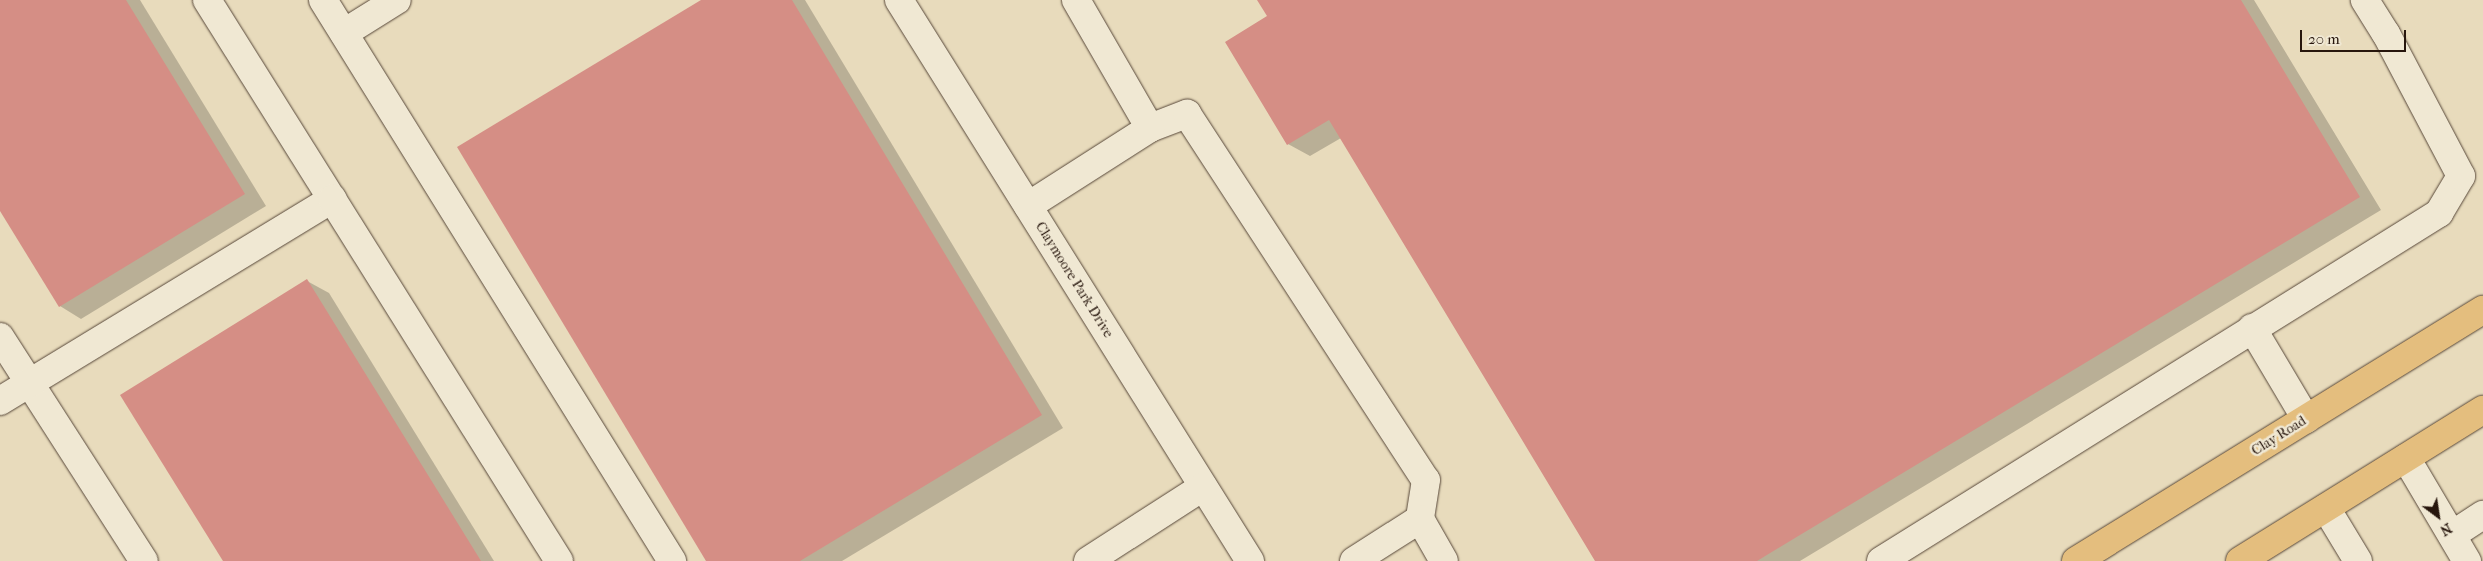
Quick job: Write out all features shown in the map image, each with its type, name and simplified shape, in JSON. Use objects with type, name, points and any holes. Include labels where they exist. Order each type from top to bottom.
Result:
[{"type":"main road","name":"Clay Road","points":[[2076,561],[2107,553],[2306,419],[2483,310]]},
{"type":"main road","points":[[2240,561],[2483,410]]},
{"type":"street","points":[[207,0],[560,561]]},
{"type":"street","points":[[323,0],[672,561]]},
{"type":"street","points":[[344,33],[397,0]]},
{"type":"street","name":"Claymoore Park Drive","points":[[899,0],[1250,561]]},
{"type":"street","points":[[1076,0],[1150,128]]},
{"type":"street","points":[[1881,561],[2438,213],[2461,176],[2386,34],[2365,0]]},
{"type":"street","points":[[1028,206],[1150,128],[1187,114],[1426,480],[1420,519],[1444,561]]},
{"type":"street","points":[[0,401],[332,198]]},
{"type":"street","points":[[2252,328],[2306,419]]},
{"type":"street","points":[[0,337],[144,561]]},
{"type":"street","points":[[2406,458],[2468,561]]},
{"type":"street","points":[[1088,561],[1203,487]]},
{"type":"street","points":[[2326,508],[2358,561]]},
{"type":"street","points":[[2452,535],[2483,515]]},
{"type":"street","points":[[1354,561],[1420,519]]},
{"type":"building","points":[[0,0],[126,0],[245,194],[59,307],[0,211]]},
{"type":"building","points":[[701,0],[792,0],[1042,415],[800,561],[706,561],[457,147]]},
{"type":"building","points":[[1257,0],[2241,0],[2360,197],[1757,561],[1595,561],[1329,120],[1287,145],[1225,42],[1267,16]]},
{"type":"building","points":[[307,279],[481,561],[223,561],[120,395]]}]
